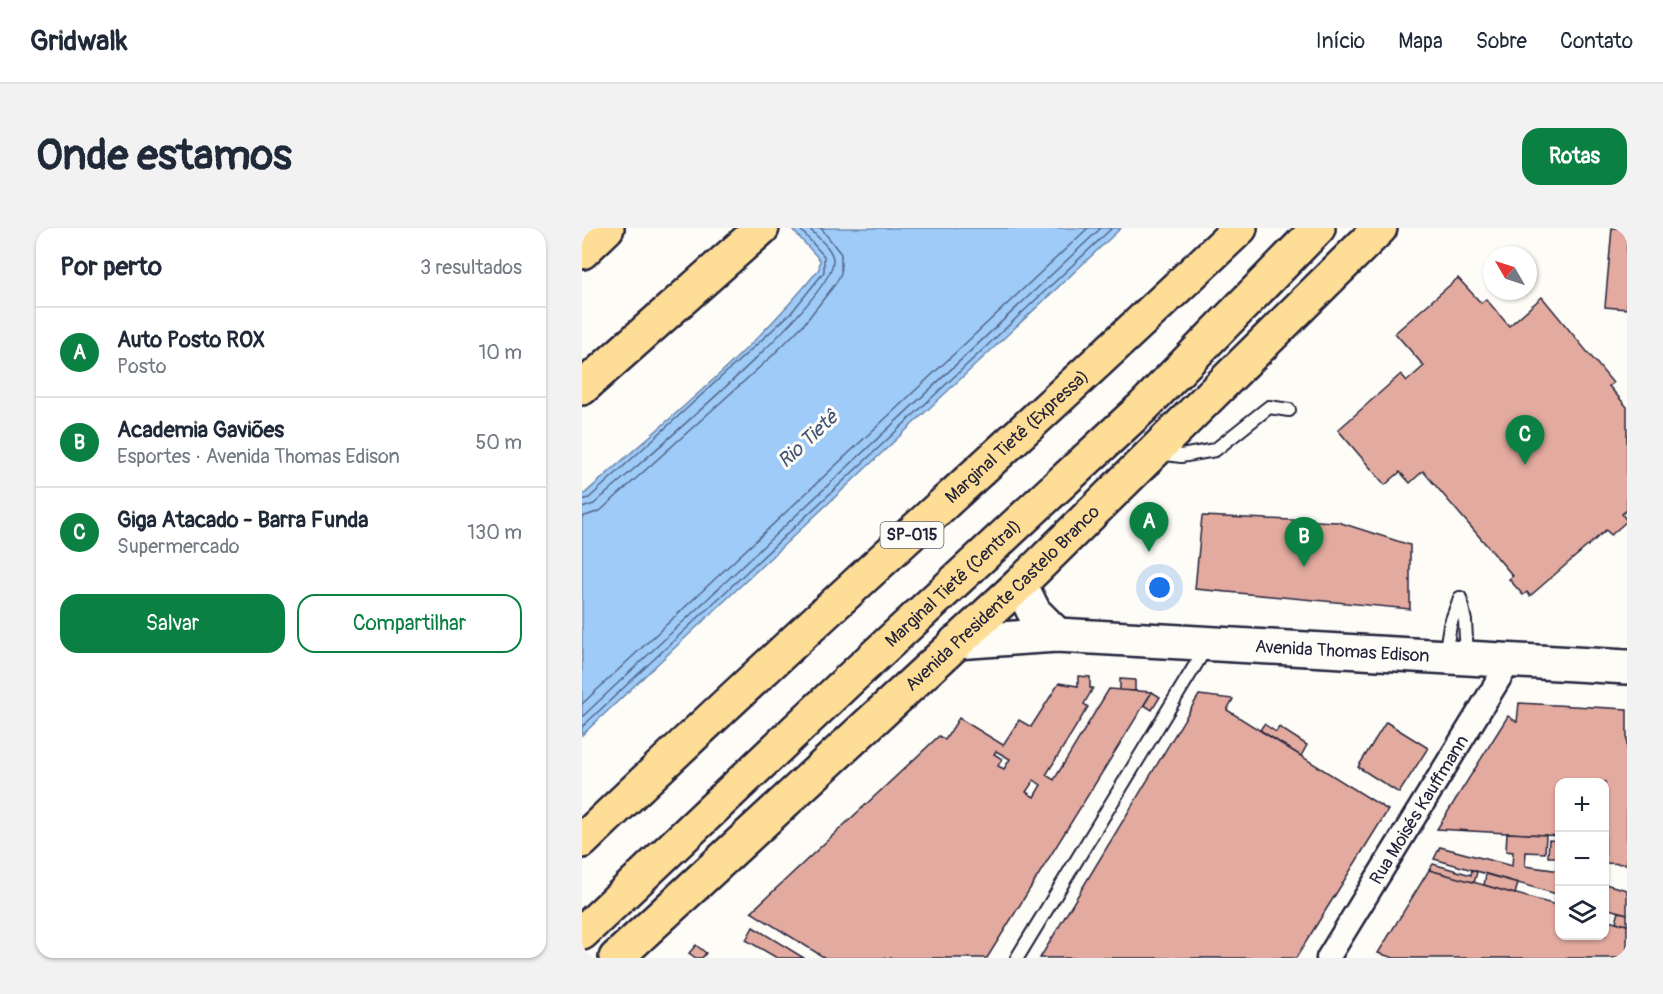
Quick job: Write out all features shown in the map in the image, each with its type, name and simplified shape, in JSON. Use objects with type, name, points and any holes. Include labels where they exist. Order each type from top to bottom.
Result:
[{"type":"highway","points":[[582,388],[762,228]]},
{"type":"highway","name":"Marginal Tietê (Expressa)","points":[[582,841],[656,770],[1061,398],[1240,228]]},
{"type":"highway","points":[[1143,407],[1173,350],[1292,228]]},
{"type":"highway","name":"Marginal Tietê (Central)","points":[[582,933],[852,677],[1143,407],[1318,228]]},
{"type":"highway","name":"Avenida Presidente Castelo Branco","points":[[616,958],[1020,584],[1151,452],[1383,229]]},
{"type":"highway","points":[[582,362],[663,296],[703,282]]},
{"type":"street","points":[[1020,584],[1034,612],[1057,635]]},
{"type":"street","name":"Avenida Thomas Edison","points":[[956,642],[1057,635],[1626,666]]},
{"type":"street","name":"Rua Moisés Kauffmann","points":[[1328,958],[1510,661]]},
{"type":"lane","points":[[1151,452],[1181,456],[1215,450],[1269,407],[1288,410]]},
{"type":"lane","points":[[1017,958],[1209,642]]},
{"type":"water","name":"Rio Tietê","points":[[791,228],[1121,228],[582,735],[582,496],[735,359],[793,300],[819,269],[820,260]]},
{"type":"building","points":[[1612,228],[1627,228],[1627,309],[1605,307]]},
{"type":"building","points":[[1458,278],[1481,303],[1487,300],[1509,326],[1542,297],[1613,383],[1609,386],[1627,407],[1627,510],[1622,514],[1627,521],[1611,535],[1606,530],[1530,596],[1527,592],[1523,595],[1509,579],[1513,576],[1423,471],[1410,483],[1400,472],[1385,485],[1338,430],[1401,374],[1407,381],[1424,366],[1395,333]]},
{"type":"building","points":[[1202,516],[1338,522],[1410,545],[1410,609],[1195,589]]},
{"type":"building","points":[[1078,676],[1090,677],[1090,688],[1093,688],[1084,704],[1088,707],[1046,775],[1054,780],[1109,689],[1152,692],[987,958],[825,958],[751,912],[939,736],[945,740],[959,718],[1003,745],[1019,720],[1031,727],[1059,683],[1078,686]],"holes":[[[996,751],[1010,759],[1004,769],[998,766],[1002,759],[994,754]],[[1034,780],[1041,785],[1034,797],[1026,792]]]},
{"type":"building","points":[[1120,679],[1135,680],[1135,691],[1120,690]]},
{"type":"building","points":[[1152,692],[1160,697],[1152,710],[1144,705]]},
{"type":"building","points":[[1199,695],[1233,699],[1227,710],[1388,810],[1296,958],[1040,958]]},
{"type":"building","points":[[1519,703],[1627,709],[1627,864],[1609,863],[1609,778],[1555,778],[1555,836],[1437,829],[1508,716],[1517,722]]},
{"type":"building","points":[[1386,722],[1428,748],[1399,793],[1358,767]]},
{"type":"building","points":[[1264,724],[1276,732],[1279,727],[1307,745],[1301,756],[1260,730]]},
{"type":"building","points":[[1507,833],[1546,835],[1545,853],[1526,852],[1525,866],[1555,870],[1555,894],[1434,859],[1440,847],[1512,866],[1513,852],[1506,851]]},
{"type":"building","points":[[1549,840],[1555,841],[1555,857],[1548,857]]},
{"type":"building","points":[[1433,864],[1471,875],[1472,870],[1477,872],[1474,883],[1429,870]]},
{"type":"building","points":[[1429,870],[1555,905],[1555,940],[1609,940],[1609,920],[1627,925],[1627,958],[1394,958],[1378,953]]},
{"type":"building","points":[[1486,874],[1518,883],[1515,894],[1484,885]]},
{"type":"building","points":[[1609,885],[1627,890],[1627,914],[1609,909]]},
{"type":"building","points":[[1619,912],[1627,914],[1627,925],[1616,922]]},
{"type":"building","points":[[753,927],[804,958],[777,958],[746,940]]},
{"type":"building","points":[[696,945],[706,953],[702,958],[696,958],[689,953]]},
{"type":"place","name":"Giga Atacado - Barra Funda","points":[[1525,465]]},
{"type":"place","name":"Auto Posto ROX","points":[[1149,552]]},
{"type":"place","name":"Academia Gaviões","points":[[1304,567]]}]
